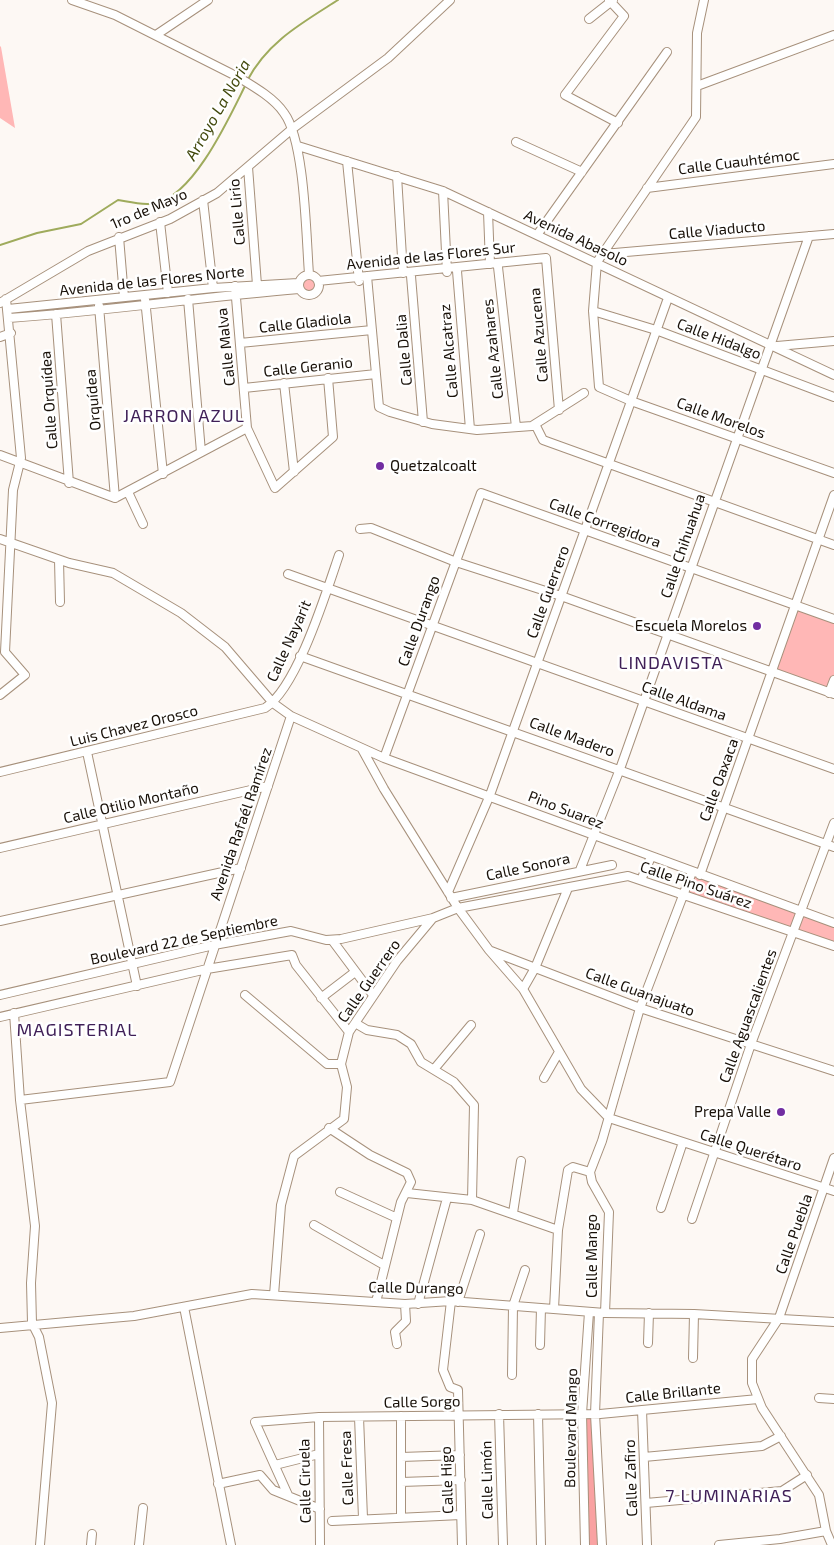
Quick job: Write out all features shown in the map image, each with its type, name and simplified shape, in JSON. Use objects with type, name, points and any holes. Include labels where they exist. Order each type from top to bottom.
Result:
[{"type":"street","points":[[72,0],[116,15],[238,78],[254,87],[284,112],[296,143],[307,274],[299,286],[304,294],[311,295],[317,291],[319,283],[315,276],[307,274]]},
{"type":"street","points":[[156,35],[208,0]]},
{"type":"street","name":"1ro de Mayo","points":[[3,301],[88,251],[160,222],[217,193],[292,129],[388,58],[450,0]]},
{"type":"street","points":[[594,310],[597,262],[696,117],[698,86],[697,33],[704,0]]},
{"type":"street","points":[[589,19],[611,1],[624,16],[565,95],[618,123]]},
{"type":"street","points":[[698,86],[834,35]]},
{"type":"street","points":[[538,235],[667,52]]},
{"type":"street","points":[[516,142],[582,172]]},
{"type":"street","name":"Avenida Abasolo","points":[[296,143],[443,191],[597,262],[668,298],[774,344],[834,374]]},
{"type":"street","points":[[347,161],[372,330],[379,406],[390,412],[423,422],[470,429],[516,427],[535,424],[584,393]]},
{"type":"street","name":"Calle Cuauhtémoc","points":[[647,188],[834,164]]},
{"type":"street","name":"Calle Lirio","points":[[248,167],[257,285]]},
{"type":"street","points":[[397,176],[403,273]]},
{"type":"street","points":[[443,191],[447,270]]},
{"type":"street","points":[[203,200],[213,288]]},
{"type":"street","name":"Calle Azahares","points":[[488,212],[516,427]]},
{"type":"street","points":[[160,222],[168,292]]},
{"type":"street","name":"Calle Viaducto","points":[[603,254],[834,234]]},
{"type":"street","name":"Calle Chihuahua","points":[[580,870],[620,769],[736,438],[761,370],[774,344],[810,236]]},
{"type":"street","points":[[119,237],[124,297]]},
{"type":"street","name":"Avenida de las Flores Sur","points":[[363,279],[403,273],[547,260]]},
{"type":"street","name":"Calle Azucena","points":[[547,260],[559,410]]},
{"type":"street","name":"Avenida de las Flores Sur","points":[[319,283],[411,276],[494,265]]},
{"type":"street","name":"Calle Alcatraz","points":[[457,271],[470,429]]},
{"type":"street","name":"Calle Dalia","points":[[411,276],[423,422]]},
{"type":"street","name":"Avenida de las Flores Norte","points":[[9,314],[56,314],[99,311],[188,299],[257,285],[299,286]]},
{"type":"street","name":"Avenida de las Flores Norte","points":[[9,314],[98,300],[168,292],[213,288],[235,290],[299,286]]},
{"type":"street","name":"Calle Malva","points":[[235,290],[247,428],[275,488],[294,472]]},
{"type":"street","points":[[145,295],[163,474]]},
{"type":"street","name":"Calle Guerrero","points":[[449,895],[490,795],[668,298]]},
{"type":"street","points":[[188,299],[201,452]]},
{"type":"street","name":"Orquídea","points":[[98,300],[116,498]]},
{"type":"street","points":[[0,695],[25,674],[5,652],[13,490],[21,458],[9,314],[3,301]]},
{"type":"street","name":"Calle Hidalgo","points":[[594,310],[656,330],[834,397]]},
{"type":"street","name":"Calle Morelos","points":[[594,310],[599,387],[631,401],[834,473]]},
{"type":"street","name":"Calle Orquídea","points":[[56,314],[69,483]]},
{"type":"street","name":"Calle Gladiola","points":[[240,343],[372,330]]},
{"type":"street","points":[[0,337],[11,333]]},
{"type":"street","points":[[774,344],[834,341]]},
{"type":"street","name":"Calle Geranio","points":[[244,388],[376,374]]},
{"type":"street","points":[[294,472],[333,437],[328,378]]},
{"type":"street","points":[[284,383],[294,472]]},
{"type":"street","points":[[535,424],[543,440],[609,462],[713,503],[834,545]]},
{"type":"street","points":[[0,455],[69,483],[116,498],[247,428]]},
{"type":"street","points":[[128,492],[143,524]]},
{"type":"street","name":"Calle Corregidora","points":[[481,493],[834,619]]},
{"type":"street","name":"Calle Durango","points":[[384,758],[481,493]]},
{"type":"street","name":"Calle Oaxaca","points":[[590,1172],[609,1118],[640,1008],[684,895],[696,874],[724,807],[770,672],[834,495]]},
{"type":"street","points":[[360,528],[371,528],[456,562],[561,596],[832,694],[834,680]]},
{"type":"street","name":"Pino Suarez","points":[[0,539],[59,560],[113,573],[181,613],[225,647],[273,703],[291,716],[384,758],[490,795],[696,874],[834,923]]},
{"type":"street","name":"Calle Nayarit","points":[[273,703],[288,684],[339,555]]},
{"type":"street","points":[[59,560],[60,602]]},
{"type":"street","name":"Calle Aldama","points":[[288,574],[834,769]]},
{"type":"street","name":"Calle Madero","points":[[300,656],[830,845]]},
{"type":"street","name":"Luis Chavez Orosco","points":[[0,772],[265,708],[273,703]]},
{"type":"street","name":"Avenida Rafaél Ramírez","points":[[20,1100],[170,1082],[291,716]]},
{"type":"street","points":[[362,748],[384,789],[449,895],[489,950]]},
{"type":"street","points":[[88,752],[137,986]]},
{"type":"street","name":"Calle Otilio Montaño","points":[[0,848],[268,786]]},
{"type":"street","name":"Calle Aguascalientes","points":[[692,1219],[751,1044],[793,932],[830,845],[834,823]]},
{"type":"street","points":[[641,880],[651,857]]},
{"type":"street","name":"Calle Sonora","points":[[449,895],[580,870],[612,866]]},
{"type":"street","points":[[0,921],[241,868]]},
{"type":"street","name":"Calle Pino Suárez","points":[[458,908],[628,876],[834,946]]},
{"type":"street","points":[[523,989],[535,968],[568,888]]},
{"type":"street","name":"Calle Guerrero","points":[[274,1295],[281,1205],[294,1156],[344,1118],[347,1087],[341,1064],[349,1032],[397,961],[433,918],[458,908]]},
{"type":"street","name":"Boulevard 22 de Septiembre","points":[[0,995],[132,963],[291,931],[332,940],[433,918]]},
{"type":"street","points":[[332,940],[373,995]]},
{"type":"street","name":"Calle Guanajuato","points":[[489,950],[640,1008],[834,1071]]},
{"type":"street","name":"Calle Querétaro","points":[[489,950],[523,989],[581,1089],[609,1118],[834,1191]]},
{"type":"street","points":[[0,1017],[207,969],[292,955],[296,965],[349,1032]]},
{"type":"street","points":[[321,998],[355,972]]},
{"type":"street","points":[[245,995],[327,1064],[341,1064]]},
{"type":"street","points":[[14,1013],[20,1100],[35,1226],[30,1283],[32,1323],[38,1337],[52,1403],[40,1545]]},
{"type":"street","points":[[355,1023],[367,1030],[397,1035],[411,1044],[421,1062],[435,1068],[454,1082],[474,1105],[472,1200]]},
{"type":"street","points":[[435,1068],[471,1025]]},
{"type":"street","points":[[544,1078],[559,1052]]},
{"type":"street","points":[[329,1128],[370,1155],[407,1173],[411,1182],[401,1202],[396,1218],[376,1302]]},
{"type":"street","points":[[662,1208],[683,1142]]},
{"type":"street","name":"Calle Puebla","points":[[832,1545],[826,1531],[819,1495],[758,1399],[752,1383],[752,1359],[779,1318],[834,1158]]},
{"type":"street","points":[[513,1213],[521,1161]]},
{"type":"street","points":[[554,1309],[558,1230],[568,1170],[573,1166],[590,1172]]},
{"type":"street","name":"Calle Mango","points":[[590,1172],[592,1182],[609,1212],[602,1313]]},
{"type":"street","points":[[340,1192],[396,1218]]},
{"type":"street","points":[[407,1193],[472,1200],[558,1230]]},
{"type":"street","points":[[418,1304],[447,1198]]},
{"type":"street","points":[[314,1226],[384,1265]]},
{"type":"street","points":[[454,1301],[480,1234]]},
{"type":"street","points":[[512,1375],[513,1306],[525,1270]]},
{"type":"street","name":"Calle Durango","points":[[0,1328],[32,1323],[134,1316],[252,1294],[404,1304],[454,1301],[602,1313],[694,1314],[834,1322]]},
{"type":"street","name":"Calle Higo","points":[[454,1301],[443,1370],[450,1387],[458,1390],[462,1545]]},
{"type":"street","points":[[397,1344],[396,1332],[406,1322],[404,1304]]},
{"type":"street","points":[[184,1307],[231,1545]]},
{"type":"street","points":[[540,1345],[542,1308]]},
{"type":"street","name":"Boulevard Mango","points":[[585,1545],[589,1414],[589,1312]]},
{"type":"street","name":"Boulevard Mango","points":[[602,1313],[589,1414],[602,1545]]},
{"type":"street","points":[[648,1343],[649,1313]]},
{"type":"street","points":[[693,1358],[694,1314]]},
{"type":"street","points":[[818,1398],[834,1399]]},
{"type":"street","name":"Calle Brillante","points":[[589,1414],[758,1399]]},
{"type":"street","name":"Calle Zafiro","points":[[642,1410],[647,1545]]},
{"type":"street","name":"Calle Limón","points":[[499,1414],[503,1545]]},
{"type":"street","points":[[538,1414],[541,1545]]},
{"type":"street","name":"Calle Sorgo","points":[[275,1465],[255,1422],[319,1417],[589,1414]]},
{"type":"street","points":[[401,1416],[401,1516]]},
{"type":"street","name":"Calle Ciruela","points":[[319,1417],[320,1545]]},
{"type":"street","name":"Calle Fresa","points":[[360,1417],[363,1518]]},
{"type":"street","points":[[644,1458],[762,1446],[781,1436]]},
{"type":"street","points":[[288,1495],[275,1465],[319,1454]]},
{"type":"street","points":[[401,1457],[460,1456]]},
{"type":"street","points":[[218,1484],[260,1475],[274,1490],[320,1509]]},
{"type":"street","points":[[646,1503],[782,1491],[807,1475]]},
{"type":"street","points":[[401,1482],[461,1480]]},
{"type":"street","points":[[139,1545],[143,1508]]},
{"type":"street","points":[[332,1520],[462,1515]]},
{"type":"street","points":[[719,1545],[780,1542],[826,1531]]},
{"type":"street","points":[[91,1545],[92,1534]]},
{"type":"shaded area","points":[[1,47],[15,128],[0,118]]},
{"type":"shaded area","points":[[309,274],[319,285],[308,295],[298,286]]},
{"type":"shaded area","points":[[795,606],[834,620],[834,680],[829,693],[772,672]]},
{"type":"shaded area","points":[[692,872],[834,923],[834,946],[684,895]]},
{"type":"shaded area","points":[[582,1414],[595,1414],[602,1545],[585,1545]]},
{"type":"waterway","name":"Arroyo La Noria","points":[[247,81],[255,67],[286,34],[338,0]]},
{"type":"waterway","name":"Arroyo La Noria","points":[[0,245],[37,233],[81,224],[118,200],[151,204],[170,197],[184,186],[209,154],[245,86]]},
{"type":"place","name":"Quetzalcoalt","points":[[380,466]]},
{"type":"place","name":"Escuela Morelos","points":[[757,626]]},
{"type":"place","name":"Prepa Valle","points":[[781,1112]]},
{"type":"district","name":"JARRON AZUL","points":[[184,416]]},
{"type":"district","name":"LINDAVISTA","points":[[671,663]]},
{"type":"district","name":"MAGISTERIAL","points":[[77,1030]]},
{"type":"district","name":"7 LUMINARIAS","points":[[729,1496]]}]
